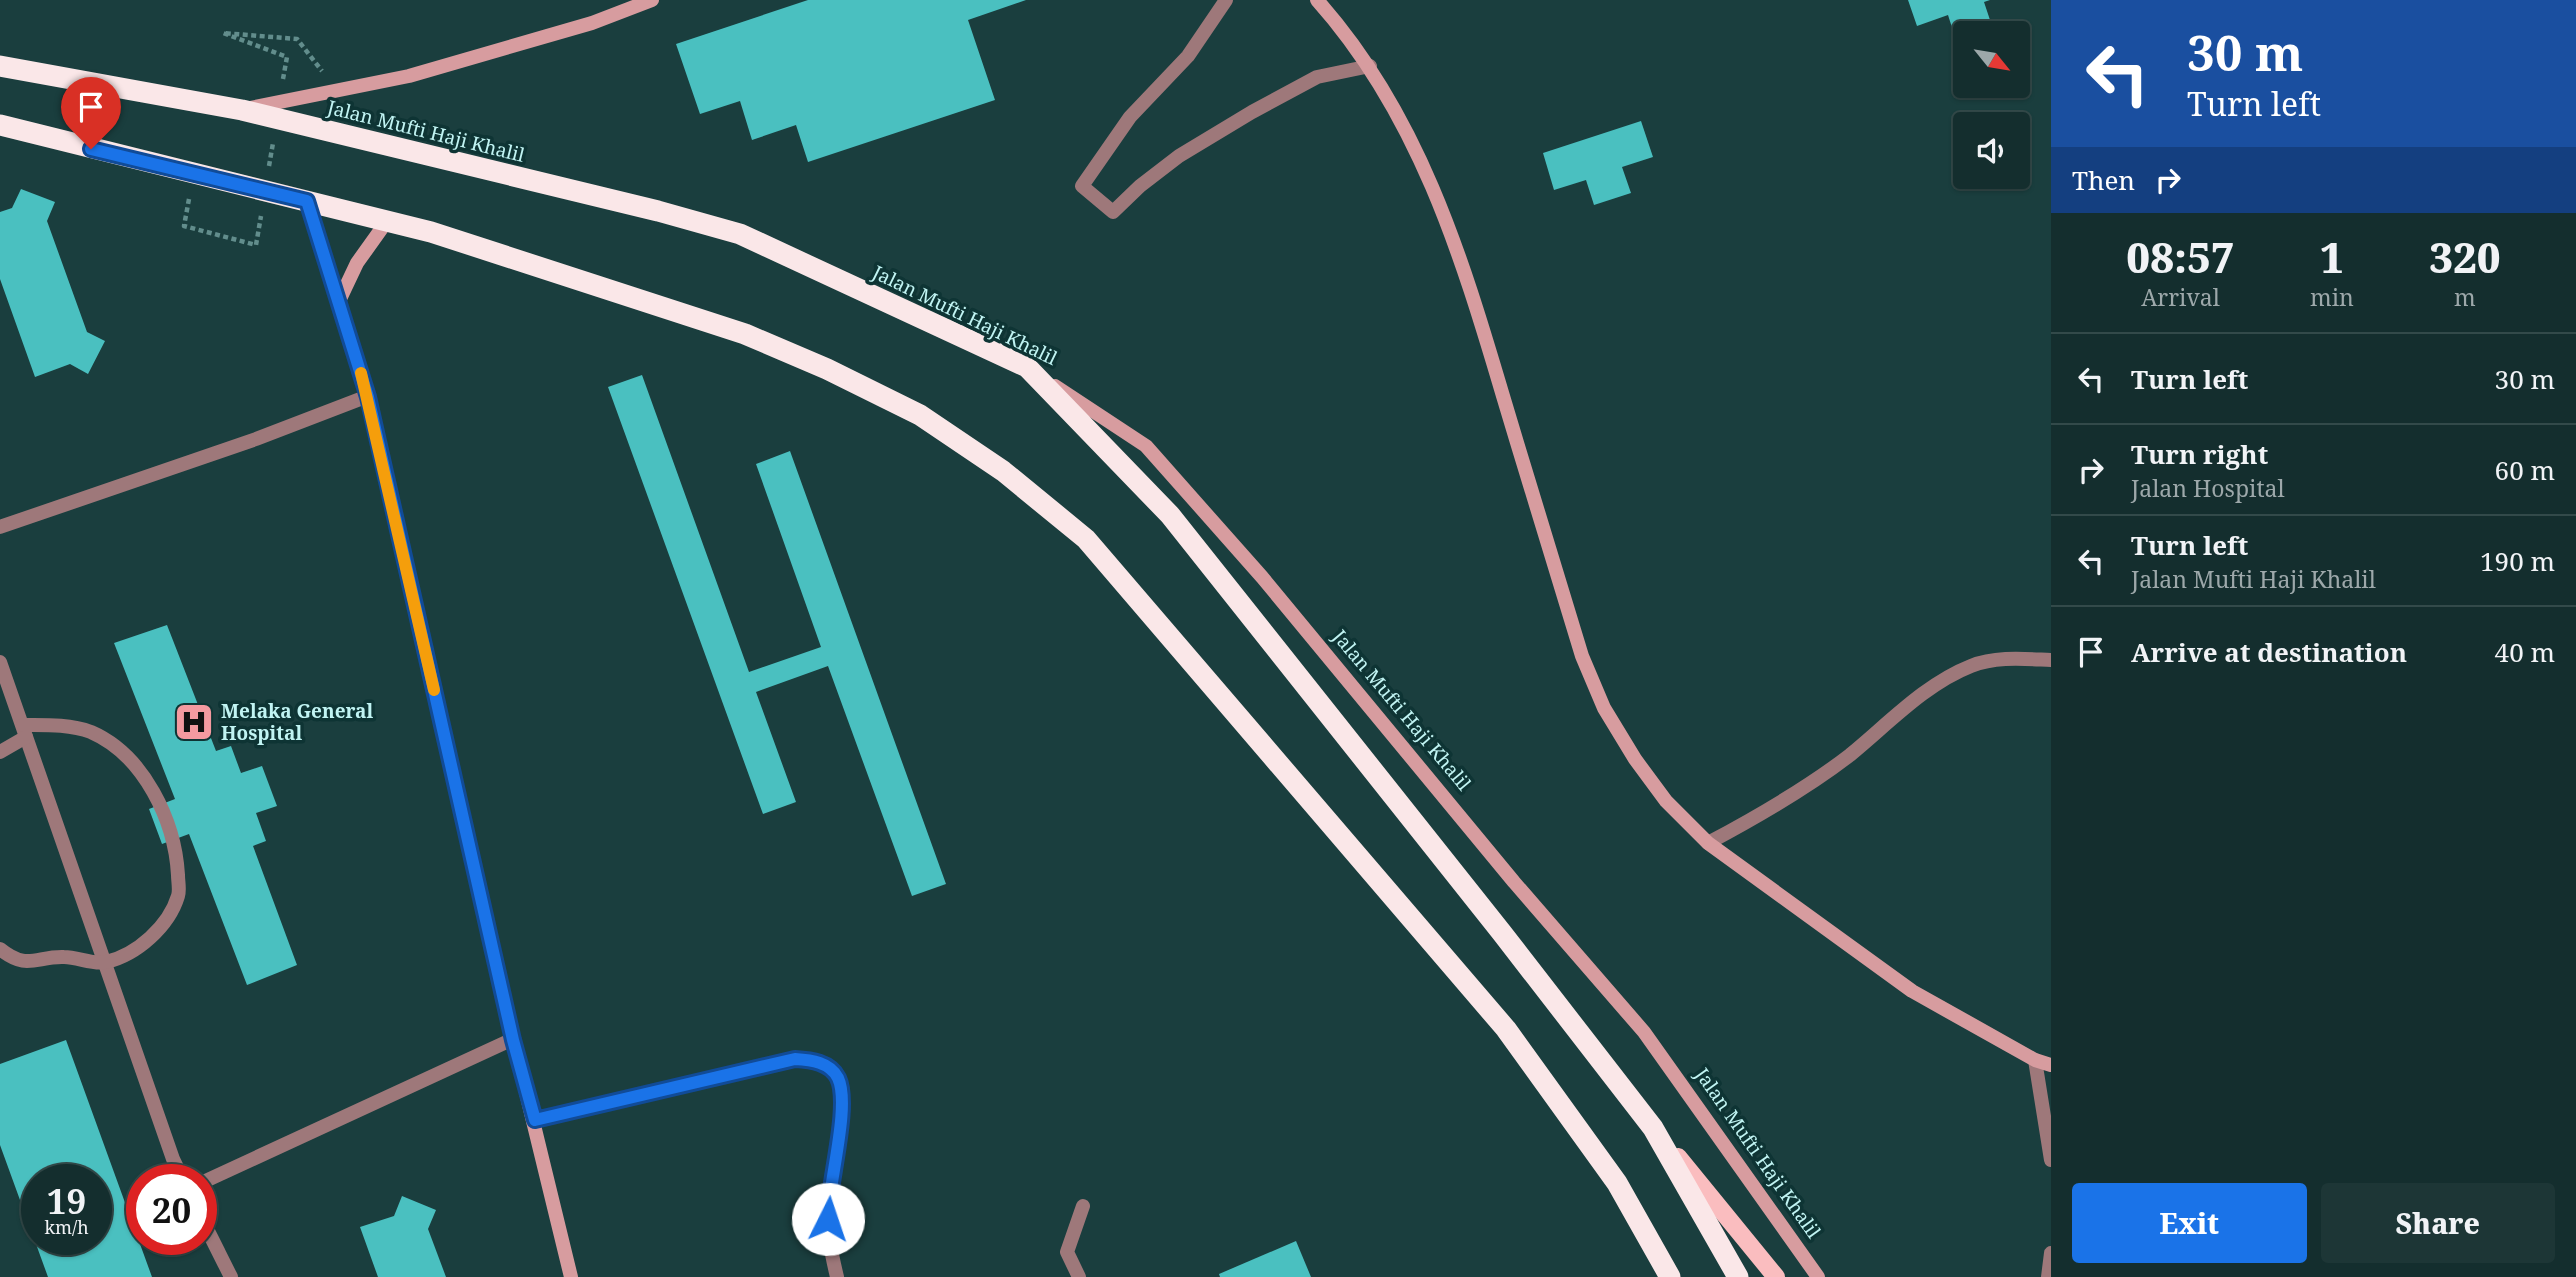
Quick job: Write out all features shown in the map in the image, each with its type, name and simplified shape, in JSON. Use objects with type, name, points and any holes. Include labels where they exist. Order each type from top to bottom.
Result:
[{"type":"highway","name":"Jalan Mufti Haji Khalil","points":[[0,66],[242,110],[740,234],[1027,368]]},
{"type":"highway","points":[[0,125],[387,221],[745,334],[827,369],[920,415],[1003,471],[1087,539],[1506,1029],[1617,1183],[1670,1277]]},
{"type":"highway","points":[[1027,368],[1170,515],[1653,1128],[1738,1277]]},
{"type":"main road","points":[[1653,1128],[1776,1277]]},
{"type":"street","points":[[242,110],[410,76],[592,23],[652,0]]},
{"type":"street","points":[[1226,0],[1188,55],[1130,117],[1082,186],[1113,212],[1140,186],[1179,156],[1252,112],[1317,77],[1370,66]]},
{"type":"street","points":[[1317,0],[1370,66],[1428,173],[1462,261],[1581,656],[1604,708],[1666,801],[1708,843],[1912,992],[2035,1060],[2051,1065]]},
{"type":"street","points":[[307,201],[368,397],[513,1040],[535,1120],[571,1277]]},
{"type":"street","points":[[339,301],[362,255],[387,221]]},
{"type":"street","name":"Jalan Mufti Haji Khalil","points":[[1027,368],[1146,446],[1262,577],[1514,882],[1644,1032],[1818,1277]]},
{"type":"street","points":[[0,527],[256,439],[368,397]]},
{"type":"street","points":[[1708,843],[1800,790],[1847,757],[1944,678],[1974,664],[2013,658],[2051,660]]},
{"type":"street","points":[[0,662],[175,1164]]},
{"type":"street","points":[[0,751],[24,731],[55,725],[90,732],[116,747],[138,769],[154,793],[174,845],[179,895],[164,924],[135,950],[105,963],[63,956],[35,963],[12,958],[0,949]]},
{"type":"street","points":[[217,1176],[513,1040]]},
{"type":"street","points":[[535,1120],[795,1059],[818,1061],[837,1076],[844,1097],[828,1202],[828,1237],[837,1277]]},
{"type":"street","points":[[2035,1060],[2051,1160]]},
{"type":"street","points":[[1079,1277],[1067,1252],[1083,1206]]},
{"type":"street","points":[[217,1249],[231,1277]]},
{"type":"street","points":[[2048,1277],[2051,1252]]},
{"type":"path","points":[[282,84],[287,57],[223,33],[297,39],[338,90]]},
{"type":"path","points":[[267,178],[274,138]]},
{"type":"path","points":[[194,174],[184,226],[256,245],[263,205]]},
{"type":"building","points":[[808,0],[1026,0],[968,20],[995,100],[808,162],[796,125],[752,140],[740,101],[700,114],[676,44]]},
{"type":"building","points":[[1908,0],[1990,0],[1984,2],[1990,21],[1953,21],[1953,31],[1948,15],[1917,26]]},
{"type":"building","points":[[1641,121],[1653,157],[1622,167],[1631,193],[1594,205],[1586,180],[1554,190],[1543,153]]},
{"type":"building","points":[[21,189],[55,202],[47,221],[87,332],[105,341],[88,374],[70,364],[35,377],[0,279],[0,212],[12,208]]},
{"type":"building","points":[[642,375],[749,672],[821,647],[756,464],[790,451],[946,884],[912,896],[828,666],[756,692],[796,802],[763,814],[608,387]]},
{"type":"building","points":[[167,625],[216,751],[231,746],[241,773],[262,766],[277,806],[256,813],[266,841],[253,846],[297,965],[247,985],[189,834],[162,844],[149,809],[175,799],[114,643]]},
{"type":"building","points":[[66,1040],[111,1164],[21,1164],[21,1203],[0,1145],[0,1064]]},
{"type":"building","points":[[112,1167],[126,1205],[126,1255],[144,1255],[152,1277],[48,1277],[40,1255],[112,1255]]},
{"type":"building","points":[[402,1196],[436,1210],[428,1229],[446,1277],[378,1277],[360,1227],[394,1216]]},
{"type":"building","points":[[1296,1241],[1311,1277],[1220,1277],[1219,1274]]},
{"type":"slow traffic","points":[[361,373],[434,690]]},
{"type":"place","name":"Melaka General Hospital","points":[[194,722]]},
{"type":"route","points":[[91,149],[307,201],[368,397],[513,1040],[535,1120],[795,1059],[818,1061],[837,1076],[844,1097],[828,1202],[828,1219]]}]
